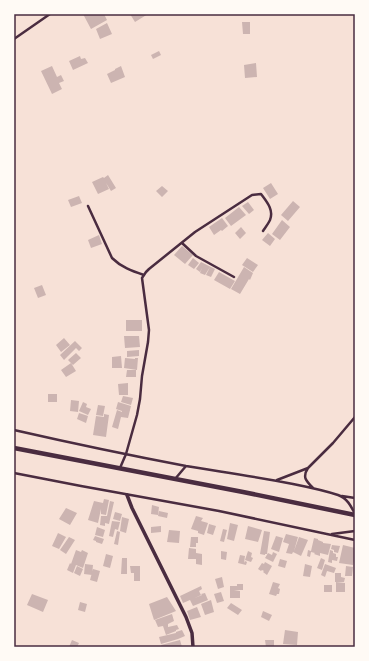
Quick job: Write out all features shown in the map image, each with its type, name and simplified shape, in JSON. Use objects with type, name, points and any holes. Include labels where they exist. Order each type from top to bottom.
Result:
[{"type":"highway","points":[[14,448],[355,515]]},
{"type":"street","points":[[14,39],[50,14]]},
{"type":"street","points":[[119,468],[126,454],[137,415],[148,342],[149,330],[142,278],[149,269],[202,228],[252,196],[261,194],[268,203],[271,212],[270,221],[262,231]]},
{"type":"street","points":[[88,206],[112,258],[118,264],[132,272],[144,275]]},
{"type":"street","points":[[182,243],[196,256],[234,277]]},
{"type":"street","points":[[313,488],[304,476],[305,472],[333,443],[355,417]]},
{"type":"street","points":[[14,430],[107,451],[186,466],[276,480],[355,498]]},
{"type":"street","points":[[174,479],[186,466]]},
{"type":"street","points":[[276,480],[308,468]]},
{"type":"street","points":[[14,473],[219,511],[355,540]]},
{"type":"street","points":[[127,495],[186,617],[192,633],[193,647]]},
{"type":"street","points":[[338,495],[348,502],[355,515]]},
{"type":"street","points":[[330,534],[355,531]]},
{"type":"building","points":[[83,14],[104,14],[107,20],[91,29]]},
{"type":"building","points":[[130,14],[148,14],[135,22]]},
{"type":"building","points":[[242,22],[250,22],[250,34],[243,34]]},
{"type":"building","points":[[107,23],[112,34],[100,39],[96,29]]},
{"type":"building","points":[[159,51],[161,55],[153,59],[151,55]]},
{"type":"building","points":[[80,56],[81,59],[85,58],[88,63],[73,70],[69,61]]},
{"type":"building","points":[[256,63],[257,77],[245,78],[244,65]]},
{"type":"building","points":[[52,66],[57,77],[61,75],[64,81],[59,83],[62,89],[52,94],[41,71]]},
{"type":"building","points":[[121,66],[125,77],[111,83],[107,74]]},
{"type":"building","points":[[108,175],[116,188],[111,191],[106,183],[109,189],[98,194],[92,182]]},
{"type":"building","points":[[271,183],[278,194],[270,199],[263,188]]},
{"type":"building","points":[[162,186],[168,191],[162,197],[156,191]]},
{"type":"building","points":[[79,196],[82,203],[71,207],[68,200]]},
{"type":"building","points":[[293,201],[300,207],[288,221],[281,215]]},
{"type":"building","points":[[248,202],[254,210],[249,214],[242,206]]},
{"type":"building","points":[[239,207],[246,215],[231,226],[225,218]]},
{"type":"building","points":[[222,218],[228,226],[214,235],[209,227]]},
{"type":"building","points":[[282,220],[290,227],[280,240],[272,234]]},
{"type":"building","points":[[241,227],[246,233],[240,239],[235,233]]},
{"type":"building","points":[[268,233],[275,239],[270,246],[262,240]]},
{"type":"building","points":[[99,235],[102,244],[91,248],[88,240]]},
{"type":"building","points":[[182,246],[193,255],[185,264],[174,255]]},
{"type":"building","points":[[193,258],[199,263],[194,269],[188,265]]},
{"type":"building","points":[[247,258],[258,265],[253,272],[242,265]]},
{"type":"building","points":[[201,262],[215,269],[211,277],[206,275],[210,267],[205,275],[200,273],[202,268],[200,272],[196,269]]},
{"type":"building","points":[[244,267],[253,273],[240,294],[231,289]]},
{"type":"building","points":[[219,272],[235,281],[230,289],[214,280]]},
{"type":"building","points":[[42,285],[46,295],[38,298],[34,288]]},
{"type":"building","points":[[126,320],[142,320],[142,331],[126,331]]},
{"type":"building","points":[[124,336],[139,336],[140,347],[125,348]]},
{"type":"building","points":[[64,338],[70,345],[61,352],[56,345]]},
{"type":"building","points":[[75,341],[82,348],[79,351],[76,348],[64,360],[60,355]]},
{"type":"building","points":[[139,350],[139,356],[127,357],[127,351]]},
{"type":"building","points":[[76,353],[81,358],[73,365],[68,360]]},
{"type":"building","points":[[121,356],[122,368],[112,368],[112,357]]},
{"type":"building","points":[[125,358],[138,358],[137,370],[124,368]]},
{"type":"building","points":[[71,363],[76,371],[66,377],[61,370]]},
{"type":"building","points":[[127,370],[136,370],[136,377],[126,377]]},
{"type":"building","points":[[128,383],[128,395],[119,395],[118,384]]},
{"type":"building","points":[[48,394],[57,394],[57,402],[48,402]]},
{"type":"building","points":[[123,396],[133,398],[131,405],[121,402]]},
{"type":"building","points":[[71,400],[79,401],[78,412],[70,411]]},
{"type":"building","points":[[83,402],[87,404],[86,407],[91,409],[88,415],[79,411]]},
{"type":"building","points":[[118,402],[131,406],[128,418],[121,417],[118,429],[112,427],[117,410],[122,412],[116,409]]},
{"type":"building","points":[[98,405],[105,406],[103,416],[96,415]]},
{"type":"building","points":[[79,413],[88,416],[86,423],[77,419]]},
{"type":"building","points":[[104,414],[109,415],[106,437],[93,435],[96,416],[104,417]]},
{"type":"building","points":[[104,499],[109,500],[106,515],[101,514],[101,509],[98,523],[88,520],[94,501],[103,503]]},
{"type":"building","points":[[110,501],[114,502],[109,524],[105,523],[105,526],[100,525],[101,516],[107,516]]},
{"type":"building","points":[[152,505],[159,507],[158,515],[151,514]]},
{"type":"building","points":[[66,508],[77,513],[70,525],[59,519]]},
{"type":"building","points":[[159,511],[168,513],[167,518],[158,516]]},
{"type":"building","points":[[115,512],[122,514],[120,521],[113,519]]},
{"type":"building","points":[[196,516],[203,518],[201,521],[208,523],[204,535],[191,529]]},
{"type":"building","points":[[122,517],[129,519],[126,533],[120,531]]},
{"type":"building","points":[[112,521],[120,522],[118,530],[115,529],[113,537],[109,536]]},
{"type":"building","points":[[230,523],[238,525],[234,541],[227,539]]},
{"type":"building","points":[[209,524],[216,526],[213,535],[207,533]]},
{"type":"building","points":[[161,526],[161,532],[151,533],[151,527]]},
{"type":"building","points":[[248,526],[262,530],[258,542],[245,539]]},
{"type":"building","points":[[97,527],[105,530],[103,537],[95,535]]},
{"type":"building","points":[[223,529],[227,530],[224,542],[220,541]]},
{"type":"building","points":[[169,530],[180,531],[179,543],[167,542]]},
{"type":"building","points":[[117,531],[120,532],[118,545],[114,544]]},
{"type":"building","points":[[264,531],[270,532],[267,554],[265,555],[260,554]]},
{"type":"building","points":[[58,533],[66,537],[59,549],[52,546]]},
{"type":"building","points":[[286,534],[298,537],[294,551],[299,537],[308,540],[301,556],[293,552],[292,554],[286,553],[289,544],[283,542]]},
{"type":"building","points":[[95,536],[104,539],[102,544],[93,540]]},
{"type":"building","points":[[276,536],[283,538],[279,552],[271,549]]},
{"type":"building","points":[[69,537],[75,540],[66,554],[60,550]]},
{"type":"building","points":[[191,537],[198,537],[196,547],[190,547]]},
{"type":"building","points":[[314,538],[323,543],[331,544],[328,555],[320,553],[320,556],[311,552],[310,557],[307,556],[308,550],[311,551]]},
{"type":"building","points":[[332,545],[340,546],[338,553],[331,549]]},
{"type":"building","points":[[343,545],[355,548],[353,565],[339,563]]},
{"type":"building","points":[[189,548],[196,549],[196,553],[202,554],[202,565],[196,564],[196,559],[188,559]]},
{"type":"building","points":[[76,550],[81,552],[82,550],[88,553],[83,568],[76,565],[73,573],[67,570]]},
{"type":"building","points":[[330,550],[336,554],[336,557],[338,557],[337,561],[332,560],[332,563],[328,562]]},
{"type":"building","points":[[221,551],[227,552],[226,560],[221,559]]},
{"type":"building","points":[[248,551],[252,553],[251,557],[253,558],[251,562],[245,560]]},
{"type":"building","points":[[273,552],[277,554],[273,562],[265,558],[268,553],[272,555]]},
{"type":"building","points":[[106,554],[113,556],[110,568],[103,566]]},
{"type":"building","points":[[240,555],[245,556],[244,563],[245,561],[247,562],[246,565],[238,563]]},
{"type":"building","points":[[122,558],[127,558],[127,574],[121,574]]},
{"type":"building","points":[[321,558],[325,560],[322,570],[317,568]]},
{"type":"building","points":[[280,559],[287,561],[285,568],[278,566]]},
{"type":"building","points":[[265,562],[272,566],[267,575],[263,572],[264,571],[258,569],[262,563],[264,564]]},
{"type":"building","points":[[85,564],[93,565],[92,575],[84,574]]},
{"type":"building","points":[[305,564],[312,566],[310,577],[303,576]]},
{"type":"building","points":[[325,564],[336,568],[334,573],[327,571],[325,577],[321,575]]},
{"type":"building","points":[[77,566],[83,569],[80,576],[74,573]]},
{"type":"building","points":[[130,566],[140,566],[140,581],[134,581],[134,573],[131,573]]},
{"type":"building","points":[[346,566],[353,567],[352,576],[345,576]]},
{"type":"building","points":[[93,569],[100,571],[97,582],[90,580]]},
{"type":"building","points":[[335,573],[341,573],[341,577],[345,578],[344,582],[335,582]]},
{"type":"building","points":[[222,577],[224,587],[218,589],[215,579]]},
{"type":"building","points":[[273,582],[280,584],[278,588],[280,589],[279,594],[276,596],[269,594]]},
{"type":"building","points":[[336,582],[345,583],[345,592],[336,592]]},
{"type":"building","points":[[237,584],[243,584],[243,590],[234,590],[240,591],[240,598],[230,598],[230,586],[237,586]]},
{"type":"building","points":[[324,585],[332,585],[332,592],[324,592]]},
{"type":"building","points":[[201,586],[202,589],[199,591],[201,595],[195,598],[202,595],[201,594],[205,593],[208,600],[193,606],[190,600],[183,603],[180,596]]},
{"type":"building","points":[[221,592],[224,601],[217,603],[214,594]]},
{"type":"building","points":[[32,594],[48,600],[43,612],[27,605]]},
{"type":"building","points":[[167,597],[176,611],[154,620],[149,604]]},
{"type":"building","points":[[211,600],[214,612],[205,615],[201,604]]},
{"type":"building","points":[[80,602],[87,604],[85,612],[78,610]]},
{"type":"building","points":[[231,603],[242,610],[238,615],[227,608]]},
{"type":"building","points":[[197,607],[201,617],[190,620],[187,611]]},
{"type":"building","points":[[263,611],[272,615],[269,621],[261,617]]},
{"type":"building","points":[[172,614],[174,621],[168,624],[168,627],[177,625],[179,629],[166,635],[163,626],[158,627],[155,620]]},
{"type":"building","points":[[182,630],[185,636],[161,644],[159,637]]},
{"type":"building","points":[[285,630],[298,632],[297,645],[283,644]]},
{"type":"building","points":[[72,640],[79,643],[77,647],[69,647]]},
{"type":"building","points":[[180,640],[182,647],[162,647],[161,645]]},
{"type":"building","points":[[265,640],[274,640],[274,647],[266,647]]}]
